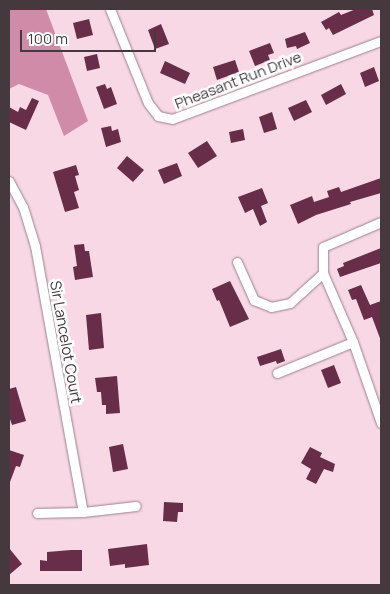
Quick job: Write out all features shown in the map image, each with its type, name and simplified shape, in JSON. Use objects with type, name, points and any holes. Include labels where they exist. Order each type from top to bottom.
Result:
[{"type":"street","name":"Pheasant Run Drive","points":[[110,9],[148,103],[158,116],[172,119],[381,41]]},
{"type":"street","name":"Sir Lancelot Court","points":[[9,181],[23,207],[35,246],[83,512]]},
{"type":"street","points":[[381,222],[323,247],[323,273],[354,342],[377,400],[381,423]]},
{"type":"street","points":[[237,262],[254,300],[271,307],[290,303],[323,273]]},
{"type":"street","points":[[277,372],[354,342]]},
{"type":"street","points":[[37,513],[83,512],[136,506]]},
{"type":"shaded area","points":[[9,9],[46,9],[88,121],[64,136],[48,95],[19,84],[9,89]]},
{"type":"building","points":[[356,9],[372,9],[374,15],[333,35],[329,28],[326,30],[321,22],[339,12],[341,15]]},
{"type":"building","points":[[89,19],[93,35],[77,39],[73,23]]},
{"type":"building","points":[[161,24],[169,44],[155,49],[148,30]]},
{"type":"building","points":[[305,32],[310,43],[297,49],[296,46],[287,48],[285,39]]},
{"type":"building","points":[[270,43],[274,53],[268,55],[270,60],[255,66],[249,51]]},
{"type":"building","points":[[97,54],[100,68],[87,71],[84,57]]},
{"type":"building","points":[[235,60],[239,72],[217,80],[213,67]]},
{"type":"building","points":[[165,61],[190,73],[185,84],[160,73]]},
{"type":"building","points":[[374,67],[379,81],[365,87],[360,73]]},
{"type":"building","points":[[105,84],[107,89],[111,87],[117,104],[104,109],[96,87]]},
{"type":"building","points":[[341,84],[346,94],[326,105],[321,95]]},
{"type":"building","points":[[32,98],[39,101],[26,130],[9,122],[9,107],[18,112],[20,107],[26,110]]},
{"type":"building","points":[[306,100],[312,112],[294,121],[288,108]]},
{"type":"building","points":[[272,112],[277,129],[264,133],[259,117]]},
{"type":"building","points":[[111,126],[112,131],[118,129],[121,142],[106,147],[101,128]]},
{"type":"building","points":[[243,129],[245,140],[231,143],[229,132]]},
{"type":"building","points":[[207,141],[217,156],[198,168],[188,153]]},
{"type":"building","points":[[127,156],[144,170],[133,182],[117,168]]},
{"type":"building","points":[[177,163],[182,176],[164,184],[158,170]]},
{"type":"building","points":[[76,165],[79,175],[75,176],[79,190],[74,192],[79,208],[65,212],[53,172]]},
{"type":"building","points":[[381,178],[381,193],[350,202],[351,204],[316,215],[298,224],[290,205],[312,196],[314,202],[329,197],[327,191],[339,187],[341,192]]},
{"type":"building","points":[[262,188],[268,203],[261,206],[267,222],[260,226],[253,209],[245,213],[238,197]]},
{"type":"building","points":[[84,244],[85,251],[89,251],[93,277],[75,280],[73,267],[77,266],[74,245]]},
{"type":"building","points":[[381,248],[381,263],[340,277],[337,269],[344,266],[343,263]]},
{"type":"building","points":[[230,281],[249,319],[230,327],[219,300],[217,301],[212,289]]},
{"type":"building","points":[[361,285],[370,305],[381,301],[381,341],[372,317],[364,320],[356,299],[352,300],[348,290]]},
{"type":"building","points":[[101,313],[104,348],[89,350],[86,315]]},
{"type":"building","points":[[281,349],[285,361],[277,364],[276,361],[260,366],[257,357]]},
{"type":"building","points":[[334,365],[341,383],[328,388],[321,370]]},
{"type":"building","points":[[117,376],[120,413],[106,414],[106,405],[102,405],[101,392],[97,392],[95,378]]},
{"type":"building","points":[[16,387],[26,421],[12,425],[9,416],[9,389]]},
{"type":"building","points":[[123,444],[128,469],[113,472],[109,447]]},
{"type":"building","points":[[310,447],[322,453],[320,457],[335,464],[333,472],[324,469],[316,484],[306,479],[311,469],[301,463]]},
{"type":"building","points":[[9,450],[24,455],[20,467],[16,466],[10,482]]},
{"type":"building","points":[[164,502],[183,503],[183,512],[178,512],[177,522],[163,521]]},
{"type":"building","points":[[147,544],[149,565],[125,568],[125,564],[110,566],[108,549]]},
{"type":"building","points":[[9,548],[22,564],[9,575]]},
{"type":"building","points":[[82,550],[82,571],[40,571],[40,560],[47,561],[47,552]]}]
